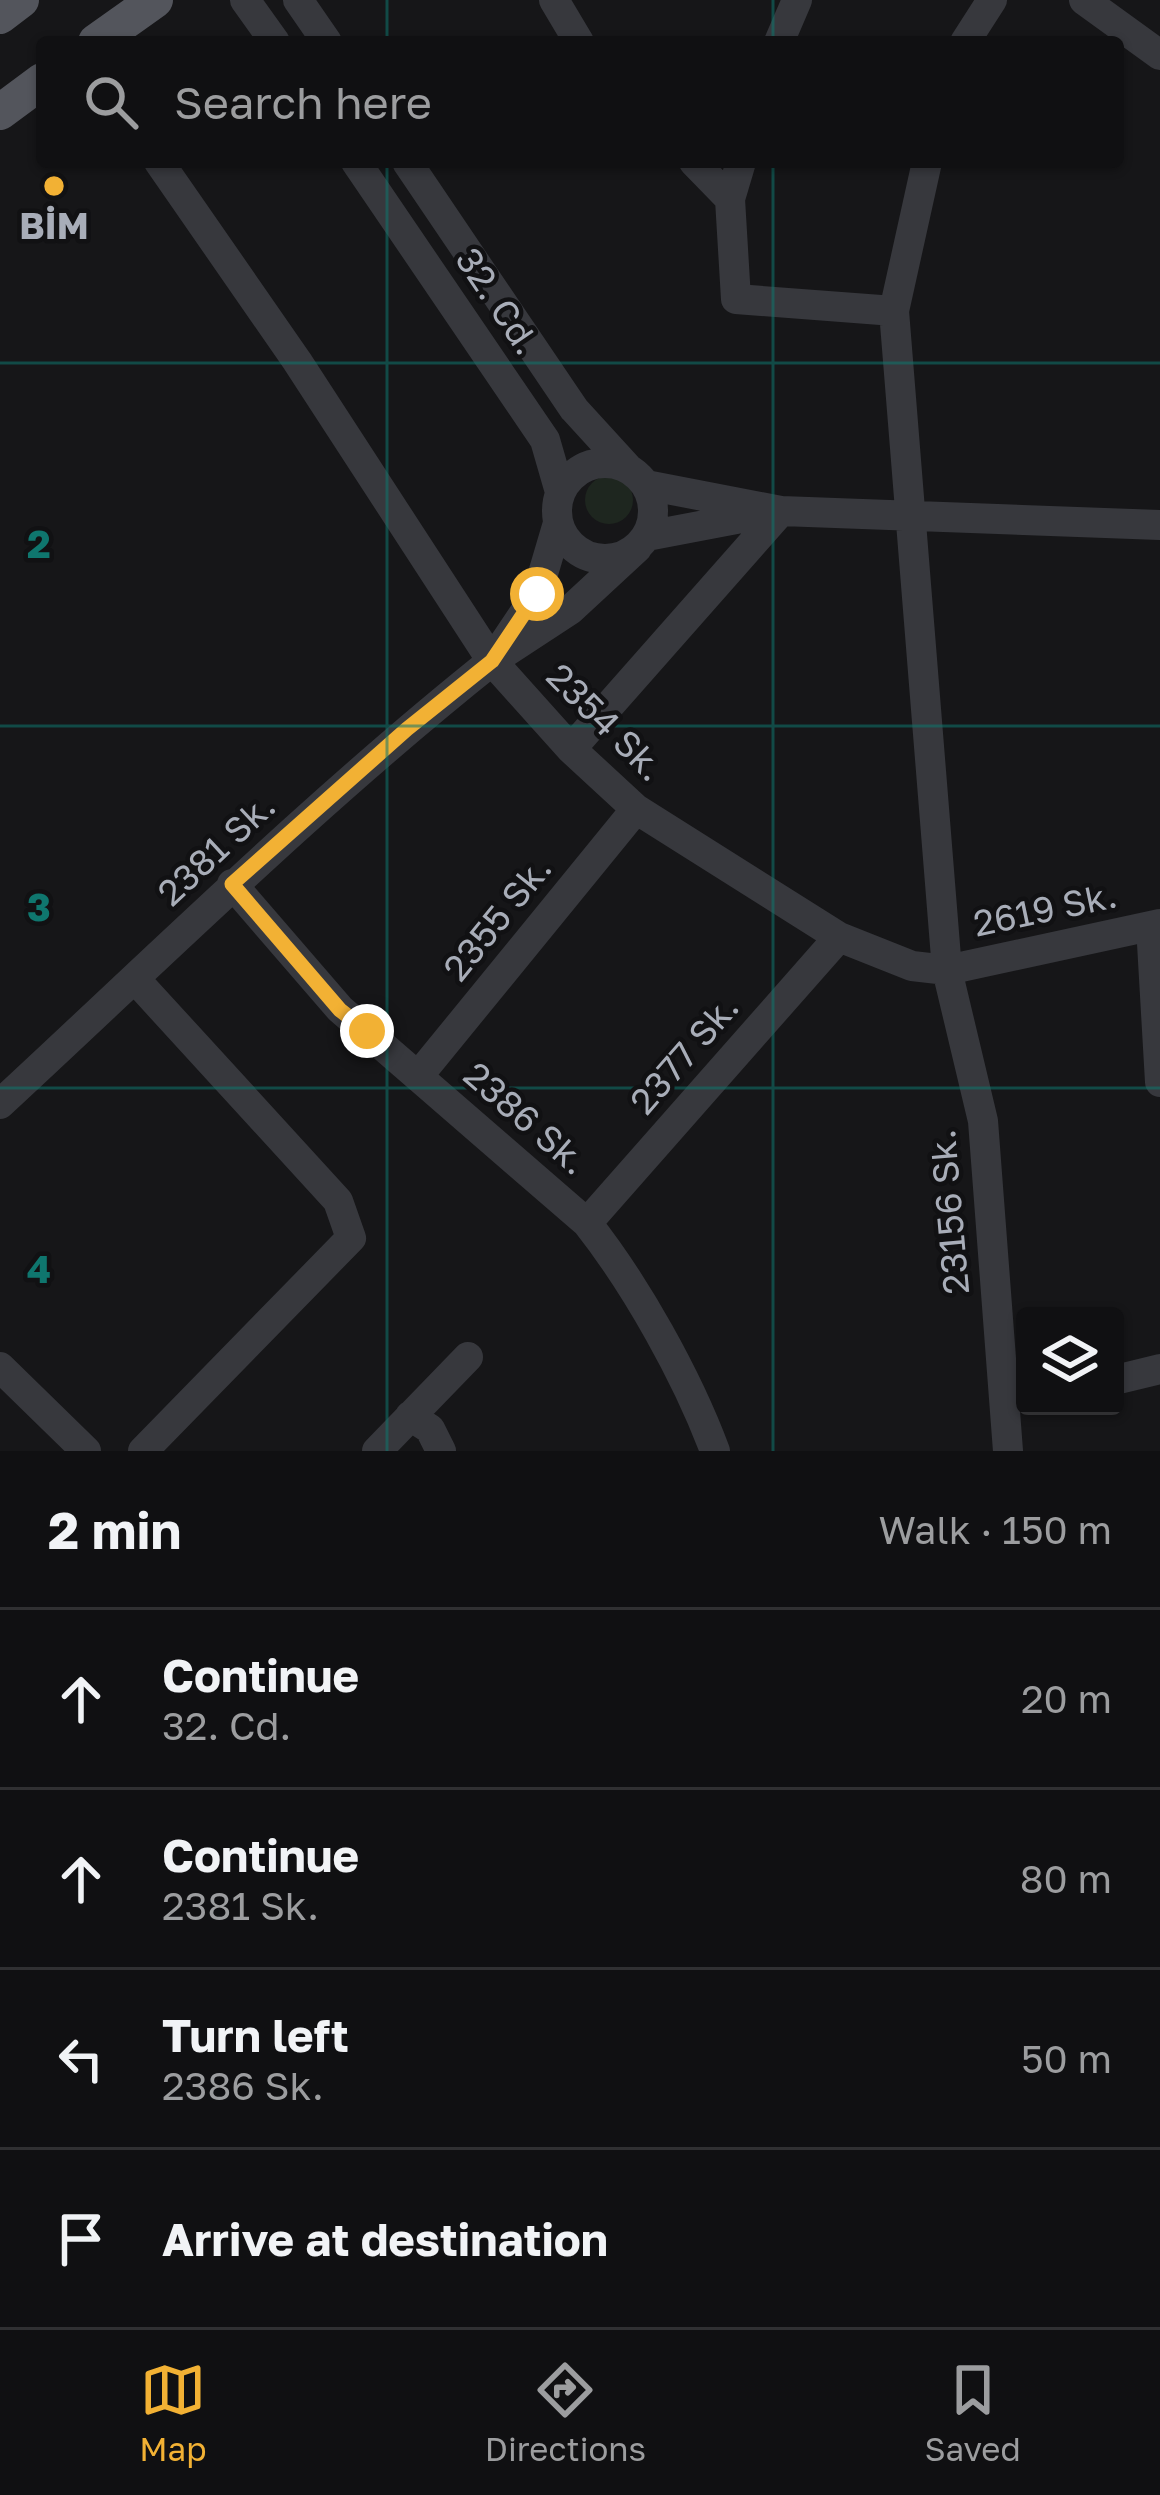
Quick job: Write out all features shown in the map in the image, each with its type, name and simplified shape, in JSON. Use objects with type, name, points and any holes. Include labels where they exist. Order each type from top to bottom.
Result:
[{"type":"main road","points":[[0,16],[21,0]]},
{"type":"main road","points":[[104,36],[155,0]]},
{"type":"main road","points":[[0,112],[36,85]]},
{"type":"street","points":[[245,0],[271,36]]},
{"type":"street","points":[[298,0],[323,36]]},
{"type":"street","points":[[554,0],[575,36]]},
{"type":"street","points":[[782,36],[797,0]]},
{"type":"street","points":[[969,36],[992,0]]},
{"type":"street","points":[[1084,0],[1160,55]]},
{"type":"street","name":"2354 Sk.","points":[[163,168],[297,361],[492,661],[571,749],[636,809],[839,937],[912,966],[947,970]]},
{"type":"street","name":"32. Cd.","points":[[360,168],[545,440],[559,507]]},
{"type":"street","name":"32. Cd.","points":[[417,168],[574,409],[636,476]]},
{"type":"street","points":[[700,168],[730,199]]},
{"type":"street","points":[[740,168],[730,199],[736,299],[894,311]]},
{"type":"street","name":"23156 Sk.","points":[[926,168],[894,311],[947,970],[982,1121],[1014,1403],[1008,1451]]},
{"type":"street","points":[[492,661],[537,594],[569,478],[596,463],[781,511],[1160,525]]},
{"type":"street","points":[[492,661],[570,610],[642,542],[654,505],[636,476]]},
{"type":"street","points":[[559,507],[565,538],[590,557],[606,559],[642,542],[781,511]]},
{"type":"street","points":[[571,749],[781,511]]},
{"type":"street","name":"2381 Sk.","points":[[0,1104],[232,884],[407,729],[492,661]]},
{"type":"street","name":"2355 Sk.","points":[[419,1076],[636,809]]},
{"type":"street","name":"2386 Sk.","points":[[232,884],[340,1010],[587,1223],[616,1260],[702,1417],[715,1451]]},
{"type":"street","points":[[1155,925],[1160,1082]]},
{"type":"street","name":"2619 Sk.","points":[[947,970],[1155,925]]},
{"type":"street","name":"2377 Sk.","points":[[587,1223],[839,937]]},
{"type":"street","points":[[135,979],[338,1202],[351,1238],[143,1451]]},
{"type":"street","points":[[377,1451],[468,1357]]},
{"type":"street","points":[[0,1367],[86,1451]]},
{"type":"street","points":[[1124,1378],[1160,1369]]},
{"type":"street","points":[[410,1416],[430,1429],[441,1451]]},
{"type":"shaded area","points":[[609,476],[626,483],[633,500],[626,517],[609,524],[592,517],[585,500],[592,483]]},
{"type":"place","name":"BİM","points":[[54,186]]},
{"type":"route","points":[[367,1031],[340,1010],[232,884],[407,729],[492,661],[537,594]]}]
